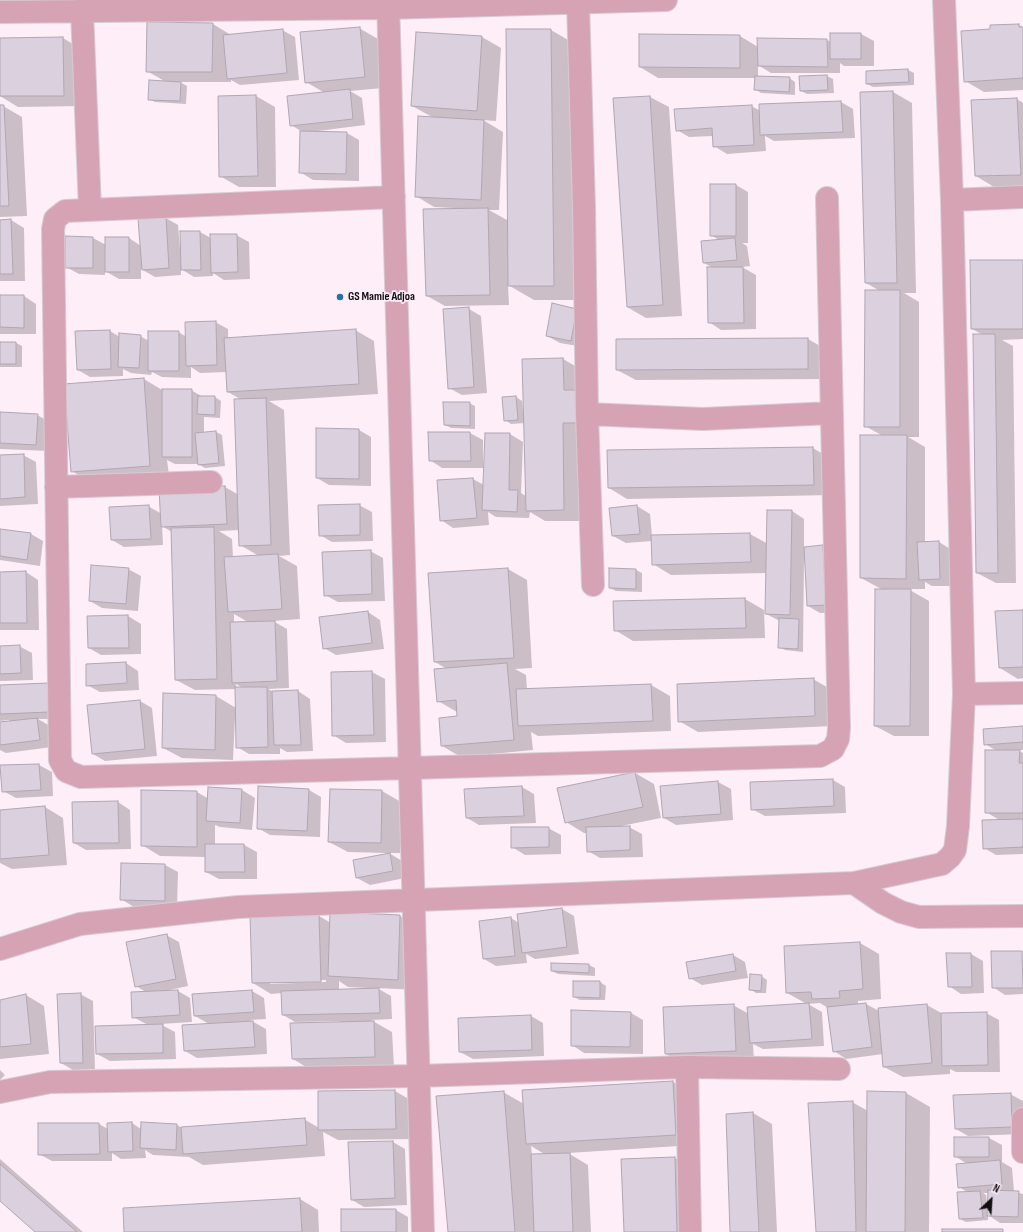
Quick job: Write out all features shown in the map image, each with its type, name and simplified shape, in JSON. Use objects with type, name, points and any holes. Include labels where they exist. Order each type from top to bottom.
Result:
[{"type":"street","points":[[0,12],[33,5],[82,10],[666,0]]},
{"type":"street","points":[[0,949],[80,924],[238,907],[412,899],[854,883],[942,864],[950,857],[955,850],[958,826],[964,694],[952,200],[944,0]]},
{"type":"street","points":[[578,2],[584,208],[586,414],[593,585]]},
{"type":"street","points":[[388,4],[410,768],[412,899],[423,1232]]},
{"type":"street","points":[[82,10],[90,210]]},
{"type":"street","points":[[394,197],[65,211],[55,219],[53,229],[60,760],[66,771],[82,776],[410,768],[820,756],[833,749],[838,739],[839,728],[827,198]]},
{"type":"street","points":[[952,200],[1023,197]]},
{"type":"street","points":[[586,414],[703,419],[832,413]]},
{"type":"street","points":[[56,487],[211,482]]},
{"type":"street","points":[[964,694],[1023,693]]},
{"type":"street","points":[[854,883],[884,903],[901,912],[919,917],[1023,916]]},
{"type":"street","points":[[687,1067],[690,1232]]},
{"type":"street","points":[[0,1092],[50,1082],[418,1076],[687,1067],[838,1069]]},
{"type":"street","points":[[1023,1119],[1023,1152]]},
{"type":"building","points":[[147,22],[213,23],[212,72],[146,72]]},
{"type":"building","points":[[1019,24],[1019,27],[1023,27],[1023,78],[964,82],[961,31],[990,29],[990,25]]},
{"type":"building","points":[[360,27],[365,77],[305,83],[300,32]]},
{"type":"building","points":[[283,29],[287,73],[227,79],[223,35]]},
{"type":"building","points":[[506,29],[551,29],[554,286],[508,286]]},
{"type":"building","points":[[416,32],[482,36],[477,111],[411,106]]},
{"type":"building","points":[[830,33],[861,33],[861,59],[830,59]]},
{"type":"building","points":[[639,34],[740,35],[740,68],[639,67]]},
{"type":"building","points":[[63,37],[64,96],[0,96],[0,38]]},
{"type":"building","points":[[757,38],[827,39],[828,67],[758,66]]},
{"type":"building","points":[[908,69],[909,82],[866,84],[866,71]]},
{"type":"building","points":[[827,75],[828,90],[800,91],[799,76]]},
{"type":"building","points":[[755,76],[790,77],[789,92],[754,90]]},
{"type":"building","points":[[149,80],[181,82],[180,101],[148,100]]},
{"type":"building","points":[[350,89],[353,119],[290,126],[287,96]]},
{"type":"building","points":[[893,91],[897,283],[865,283],[860,92]]},
{"type":"building","points":[[256,95],[258,176],[219,177],[218,96]]},
{"type":"building","points":[[650,96],[663,305],[627,307],[613,98]]},
{"type":"building","points":[[1017,98],[1021,175],[975,176],[971,100]]},
{"type":"building","points":[[841,101],[843,132],[760,135],[759,104]]},
{"type":"building","points":[[0,105],[4,105],[9,206],[0,206]]},
{"type":"building","points":[[752,105],[754,145],[713,147],[712,128],[676,131],[674,109]]},
{"type":"building","points":[[418,116],[484,120],[481,200],[415,197]]},
{"type":"building","points":[[300,131],[347,132],[346,174],[299,173]]},
{"type":"building","points":[[710,184],[736,184],[736,236],[710,236]]},
{"type":"building","points":[[488,208],[490,295],[426,296],[423,209]]},
{"type":"building","points":[[166,217],[169,268],[142,270],[138,219]]},
{"type":"building","points":[[11,219],[13,274],[0,274],[0,220]]},
{"type":"building","points":[[180,231],[200,231],[201,270],[181,270]]},
{"type":"building","points":[[210,234],[237,234],[238,272],[211,273]]},
{"type":"building","points":[[65,236],[93,237],[93,268],[65,268]]},
{"type":"building","points":[[105,237],[129,237],[129,272],[105,272]]},
{"type":"building","points":[[735,238],[737,260],[703,263],[701,241]]},
{"type":"building","points":[[970,260],[1023,260],[1023,329],[971,329]]},
{"type":"building","points":[[707,267],[743,267],[744,323],[708,323]]},
{"type":"building","points":[[865,290],[900,290],[900,427],[864,427]]},
{"type":"building","points":[[0,295],[24,295],[24,328],[0,327]]},
{"type":"building","points":[[552,303],[577,309],[571,341],[546,336]]},
{"type":"building","points":[[469,307],[474,387],[448,389],[443,309]]},
{"type":"building","points":[[216,321],[217,365],[186,366],[185,322]]},
{"type":"building","points":[[356,329],[359,384],[227,392],[224,338]]},
{"type":"building","points":[[110,330],[111,369],[77,370],[75,331]]},
{"type":"building","points":[[148,331],[179,331],[179,371],[148,371]]},
{"type":"building","points":[[119,333],[141,335],[139,368],[118,367]]},
{"type":"building","points":[[973,334],[995,334],[998,573],[976,573]]},
{"type":"building","points":[[808,338],[808,369],[616,370],[616,339]]},
{"type":"building","points":[[0,342],[16,342],[16,364],[0,364]]},
{"type":"building","points":[[563,358],[564,390],[578,390],[579,423],[563,423],[564,510],[526,511],[522,359]]},
{"type":"building","points":[[144,378],[150,466],[71,472],[64,384]]},
{"type":"building","points":[[162,389],[192,389],[192,457],[162,457]]},
{"type":"building","points":[[198,396],[215,396],[215,415],[197,414]]},
{"type":"building","points":[[516,396],[518,420],[504,421],[502,397]]},
{"type":"building","points":[[266,398],[271,545],[239,546],[234,399]]},
{"type":"building","points":[[443,402],[470,402],[470,426],[444,425]]},
{"type":"building","points":[[0,412],[38,414],[36,445],[0,443]]},
{"type":"building","points":[[316,428],[359,429],[359,479],[316,478]]},
{"type":"building","points":[[216,431],[219,463],[198,465],[195,433]]},
{"type":"building","points":[[428,432],[470,432],[471,461],[429,461]]},
{"type":"building","points":[[485,433],[510,433],[509,490],[518,490],[517,512],[482,510]]},
{"type":"building","points":[[860,435],[907,435],[906,579],[860,578]]},
{"type":"building","points":[[813,447],[814,485],[608,488],[607,450]]},
{"type":"building","points":[[24,454],[25,497],[0,499],[0,455]]},
{"type":"building","points":[[473,478],[477,518],[440,521],[437,480]]},
{"type":"building","points":[[225,486],[227,524],[161,527],[159,488]]},
{"type":"building","points":[[360,504],[360,535],[319,536],[318,505]]},
{"type":"building","points":[[149,505],[151,539],[111,540],[109,507]]},
{"type":"building","points":[[637,505],[640,534],[612,536],[609,508]]},
{"type":"building","points":[[767,510],[792,510],[790,615],[765,614]]},
{"type":"building","points":[[214,527],[217,679],[175,680],[171,528]]},
{"type":"building","points":[[0,529],[31,533],[27,560],[0,556]]},
{"type":"building","points":[[750,533],[751,562],[652,565],[651,535]]},
{"type":"building","points":[[939,541],[940,579],[919,580],[917,542]]},
{"type":"building","points":[[823,545],[826,605],[807,606],[804,547]]},
{"type":"building","points":[[371,550],[372,594],[324,596],[322,552]]},
{"type":"building","points":[[278,554],[282,609],[228,612],[224,557]]},
{"type":"building","points":[[91,565],[129,568],[126,604],[89,601]]},
{"type":"building","points":[[508,568],[514,658],[434,662],[428,573]]},
{"type":"building","points":[[609,568],[636,569],[636,589],[609,588]]},
{"type":"building","points":[[26,571],[27,623],[0,623],[0,572]]},
{"type":"building","points":[[875,589],[911,589],[910,726],[874,726]]},
{"type":"building","points":[[745,598],[746,628],[614,631],[613,601]]},
{"type":"building","points":[[1023,610],[1023,667],[999,668],[995,611]]},
{"type":"building","points":[[368,611],[372,643],[323,649],[319,617]]},
{"type":"building","points":[[128,615],[129,648],[88,648],[87,616]]},
{"type":"building","points":[[779,618],[799,619],[798,649],[778,648]]},
{"type":"building","points":[[275,621],[277,681],[232,683],[230,622]]},
{"type":"building","points":[[20,645],[21,673],[0,674],[0,646]]},
{"type":"building","points":[[126,662],[127,683],[86,686],[86,664]]},
{"type":"building","points":[[507,663],[514,740],[441,746],[439,718],[457,716],[456,700],[437,702],[434,669]]},
{"type":"building","points":[[372,671],[374,735],[332,736],[331,672]]},
{"type":"building","points":[[814,678],[815,716],[678,722],[677,684]]},
{"type":"building","points":[[49,683],[50,712],[0,714],[0,685]]},
{"type":"building","points":[[651,684],[653,721],[518,726],[516,689]]},
{"type":"building","points":[[235,687],[267,687],[268,747],[236,748]]},
{"type":"building","points":[[298,690],[301,745],[274,745],[272,691]]},
{"type":"building","points":[[163,693],[216,695],[215,750],[162,748]]},
{"type":"building","points":[[140,700],[145,749],[92,754],[87,705]]},
{"type":"building","points":[[37,718],[40,740],[0,745],[0,722]]},
{"type":"building","points":[[1023,726],[1023,742],[984,745],[983,729]]},
{"type":"building","points":[[985,750],[1020,750],[1019,763],[1023,763],[1023,813],[985,813]]},
{"type":"building","points":[[39,764],[41,790],[2,792],[0,765]]},
{"type":"building","points":[[635,772],[643,807],[565,823],[557,788]]},
{"type":"building","points":[[833,779],[834,806],[751,810],[750,782]]},
{"type":"building","points":[[718,781],[721,814],[663,818],[660,786]]},
{"type":"building","points":[[258,786],[309,789],[307,831],[257,829]]},
{"type":"building","points":[[522,786],[524,816],[466,818],[464,789]]},
{"type":"building","points":[[208,787],[242,789],[240,823],[206,821]]},
{"type":"building","points":[[330,789],[382,790],[381,843],[328,842]]},
{"type":"building","points":[[141,790],[197,791],[197,847],[141,846]]},
{"type":"building","points":[[118,801],[119,843],[73,843],[72,802]]},
{"type":"building","points":[[45,806],[49,855],[0,859],[0,810]]},
{"type":"building","points":[[1023,819],[1023,847],[983,849],[982,820]]},
{"type":"building","points":[[630,826],[630,850],[587,852],[586,827]]},
{"type":"building","points":[[511,827],[549,827],[549,847],[511,848]]},
{"type":"building","points":[[205,844],[244,844],[245,872],[205,872]]},
{"type":"building","points":[[390,853],[393,871],[356,878],[353,860]]},
{"type":"building","points":[[121,863],[165,864],[165,901],[120,900]]},
{"type":"building","points":[[562,908],[567,947],[522,953],[517,914]]},
{"type":"building","points":[[330,912],[400,915],[398,980],[328,976]]},
{"type":"building","points":[[319,915],[321,982],[252,983],[250,916]]},
{"type":"building","points":[[511,917],[515,956],[483,959],[479,921]]},
{"type":"building","points":[[167,934],[176,979],[135,987],[126,942]]},
{"type":"building","points":[[860,942],[863,989],[839,991],[840,998],[812,999],[811,992],[786,993],[784,946]]},
{"type":"building","points":[[991,951],[1022,951],[1023,988],[992,988]]},
{"type":"building","points":[[946,953],[971,953],[972,987],[948,987]]},
{"type":"building","points":[[733,954],[736,971],[689,979],[686,962]]},
{"type":"building","points":[[551,963],[589,964],[589,973],[551,971]]},
{"type":"building","points":[[750,974],[762,975],[761,991],[749,990]]},
{"type":"building","points":[[573,981],[600,981],[600,998],[573,997]]},
{"type":"building","points":[[379,988],[380,1013],[282,1015],[281,991]]},
{"type":"building","points":[[178,990],[180,1015],[132,1018],[131,992]]},
{"type":"building","points":[[252,990],[254,1012],[194,1016],[192,994]]},
{"type":"building","points":[[81,993],[83,1063],[60,1063],[57,994]]},
{"type":"building","points":[[26,994],[31,1044],[0,1047],[0,1000]]},
{"type":"building","points":[[809,1003],[812,1039],[750,1043],[747,1007]]},
{"type":"building","points":[[866,1003],[872,1047],[833,1052],[827,1007]]},
{"type":"building","points":[[734,1004],[736,1051],[665,1054],[663,1007]]},
{"type":"building","points":[[927,1004],[932,1063],[883,1067],[878,1008]]},
{"type":"building","points":[[571,1010],[631,1012],[630,1047],[571,1046]]},
{"type":"building","points":[[987,1012],[988,1065],[942,1066],[941,1013]]},
{"type":"building","points":[[531,1015],[532,1050],[459,1052],[458,1018]]},
{"type":"building","points":[[253,1021],[255,1047],[184,1051],[182,1025]]},
{"type":"building","points":[[374,1021],[375,1057],[292,1059],[290,1023]]},
{"type":"building","points":[[163,1024],[163,1053],[96,1054],[95,1026]]},
{"type":"building","points":[[673,1081],[676,1135],[526,1144],[522,1090]]},
{"type":"building","points":[[395,1090],[396,1129],[318,1130],[318,1091]]},
{"type":"building","points":[[504,1091],[515,1232],[448,1232],[436,1096]]},
{"type":"building","points":[[867,1091],[906,1092],[905,1232],[866,1232]]},
{"type":"building","points":[[1011,1093],[1012,1127],[955,1129],[953,1095]]},
{"type":"building","points":[[853,1101],[856,1232],[816,1232],[808,1103]]},
{"type":"building","points":[[753,1112],[759,1232],[730,1232],[726,1114]]},
{"type":"building","points":[[305,1118],[307,1145],[183,1154],[181,1127]]},
{"type":"building","points":[[132,1122],[133,1151],[108,1152],[107,1123]]},
{"type":"building","points":[[141,1122],[177,1124],[176,1150],[140,1148]]},
{"type":"building","points":[[38,1123],[99,1123],[100,1154],[38,1155]]},
{"type":"building","points":[[954,1137],[989,1137],[989,1157],[954,1157]]},
{"type":"building","points":[[393,1141],[395,1198],[351,1200],[348,1142]]},
{"type":"building","points":[[570,1153],[573,1232],[534,1232],[531,1154]]},
{"type":"building","points":[[675,1157],[677,1232],[624,1232],[621,1159]]},
{"type":"building","points":[[1000,1160],[1002,1184],[958,1188],[956,1164]]},
{"type":"building","points":[[0,1164],[77,1232],[35,1232],[0,1201]]},
{"type":"building","points":[[988,1190],[1019,1191],[1018,1217],[987,1216]]},
{"type":"building","points":[[980,1191],[983,1218],[959,1219],[957,1192]]},
{"type":"building","points":[[300,1198],[302,1232],[124,1232],[123,1208]]},
{"type":"building","points":[[341,1209],[396,1209],[396,1232],[341,1232]]},
{"type":"building","points":[[942,1229],[1003,1229],[1003,1232],[942,1232]]},
{"type":"place","name":"GS Mamie Adjoa","points":[[340,297]]}]
